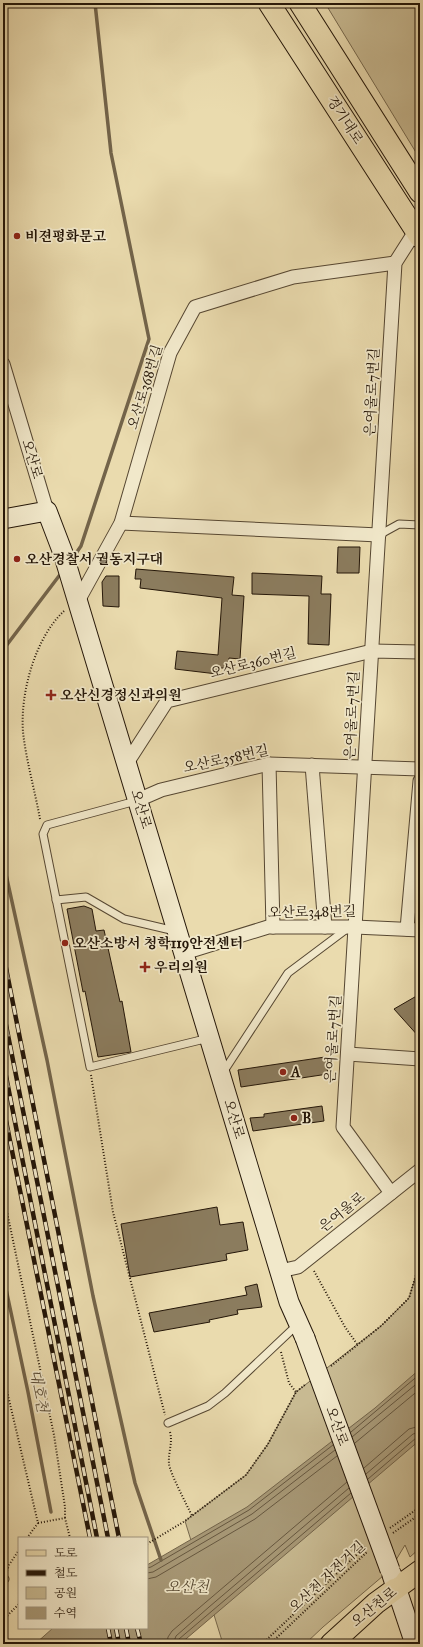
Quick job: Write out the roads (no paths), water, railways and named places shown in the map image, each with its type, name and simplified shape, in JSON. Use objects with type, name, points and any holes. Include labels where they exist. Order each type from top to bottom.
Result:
[{"type":"main road","name":"경기대로","points":[[269,3],[418,234]]},
{"type":"main road","name":"경기대로","points":[[300,3],[420,192]]},
{"type":"main road","name":"오산천로","points":[[331,1644],[376,1603],[393,1579],[420,1572]]},
{"type":"street","name":"은여울로7번길","points":[[391,1193],[343,1127],[348,1054],[353,927],[365,766],[395,263],[418,234]]},
{"type":"street","name":"오산로368번길","points":[[76,595],[121,523],[170,353],[195,307],[293,277],[395,263]]},
{"type":"street","name":"오산로","points":[[3,364],[47,511],[64,553],[289,1302],[302,1331],[393,1579],[415,1644]]},
{"type":"street","points":[[3,518],[47,511]]},
{"type":"street","points":[[121,523],[379,535]]},
{"type":"street","name":"오산로360번길","points":[[127,763],[167,701],[372,651],[420,652]]},
{"type":"street","points":[[268,764],[274,927]]},
{"type":"street","name":"오산로358번길","points":[[138,800],[161,790],[268,764],[420,769]]},
{"type":"street","points":[[312,765],[325,927]]},
{"type":"street","points":[[414,929],[420,781]]},
{"type":"street","name":"오산로348번길","points":[[184,953],[268,927],[414,929]]},
{"type":"street","points":[[348,1054],[420,1059]]},
{"type":"street","name":"은여울로","points":[[280,1271],[298,1267],[420,1170]]},
{"type":"lane","points":[[379,535],[399,524],[420,525]]},
{"type":"lane","points":[[138,800],[47,825],[43,834],[90,1067],[210,1038]]},
{"type":"lane","points":[[56,900],[86,897],[124,919],[177,931]]},
{"type":"lane","points":[[221,1076],[288,973],[353,927]]},
{"type":"lane","points":[[168,1423],[208,1406],[225,1393],[278,1342],[302,1331]]},
{"type":"water","name":"오산천","points":[[420,1369],[420,1440],[180,1644],[35,1644],[52,1629],[148,1629],[148,1564],[247,1507],[375,1408]]},
{"type":"waterway","points":[[72,559],[81,546],[149,339],[111,153],[95,3]]},
{"type":"waterway","points":[[3,650],[62,572]]},
{"type":"waterway","points":[[3,861],[47,1060],[93,1296],[135,1483],[161,1560]]},
{"type":"waterway","name":"대호천","points":[[3,1275],[28,1392],[51,1512]]},
{"type":"railway","points":[[3,953],[119,1537]]},
{"type":"railway","points":[[3,1010],[108,1537]]},
{"type":"railway","points":[[3,1061],[97,1537]]},
{"type":"railway","points":[[3,1106],[90,1537]]},
{"type":"railway","points":[[108,1629],[111,1644]]},
{"type":"railway","points":[[116,1629],[119,1644]]},
{"type":"railway","points":[[126,1629],[129,1644]]},
{"type":"railway","points":[[137,1629],[141,1644]]},
{"type":"place","name":"비젼평화문고","points":[[17,236]]},
{"type":"place","name":"오산경찰서 궐동지구대","points":[[17,559]]},
{"type":"place","name":"오산신경정신과의원","points":[[51,695]]},
{"type":"place","name":"오산소방서 청학119안전센터","points":[[65,943]]},
{"type":"place","name":"우리의원","points":[[145,967]]},
{"type":"place","name":"A","points":[[283,1072]]},
{"type":"place","name":"B","points":[[294,1118]]}]
